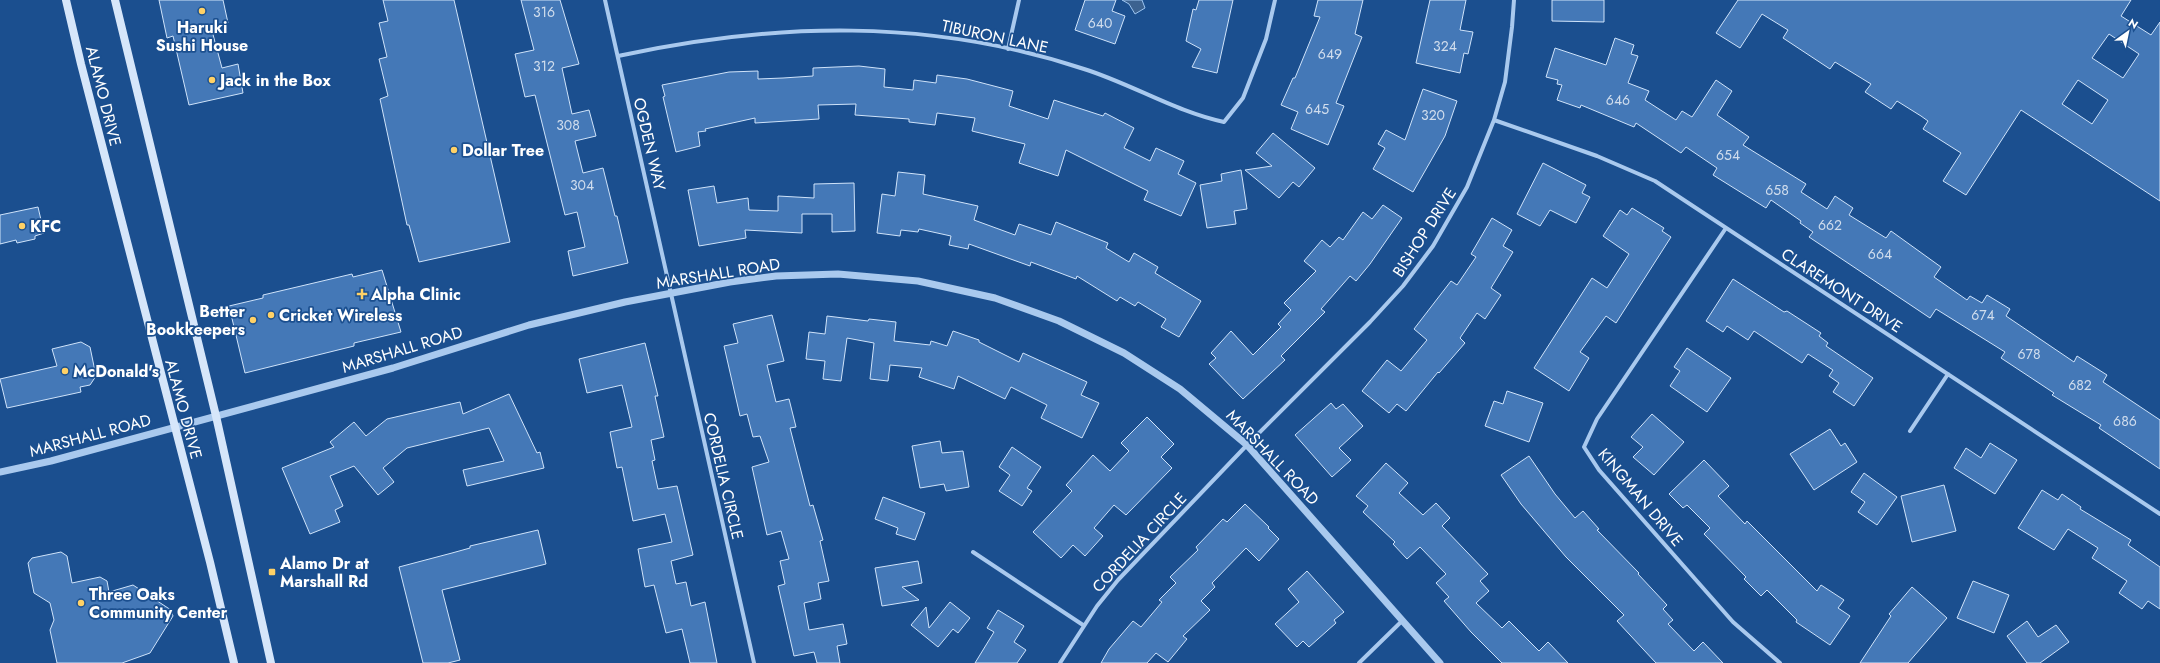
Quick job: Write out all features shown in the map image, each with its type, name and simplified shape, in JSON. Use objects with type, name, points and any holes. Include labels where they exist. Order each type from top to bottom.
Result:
[{"type":"main road","name":"ALAMO DRIVE","points":[[66,0],[81,64],[210,562],[234,663]]},
{"type":"main road","name":"ALAMO DRIVE","points":[[115,0],[216,416],[271,663]]},
{"type":"street","name":"OGDEN WAY","points":[[605,0],[672,294]]},
{"type":"street","points":[[1008,49],[1019,0]]},
{"type":"street","name":"TIBURON LANE","points":[[618,56],[718,37],[772,32],[832,30],[919,33],[1008,49],[1084,69],[1199,116],[1224,122],[1243,98],[1266,39],[1275,0]]},
{"type":"street","name":"BISHOP DRIVE","points":[[1247,445],[1370,322],[1403,286],[1433,246],[1467,187],[1494,120],[1505,82],[1514,0]]},
{"type":"street","name":"CLAREMONT DRIVE","points":[[1494,120],[1627,167],[1655,181],[2160,514]]},
{"type":"street","name":"KINGMAN DRIVE","points":[[1726,228],[1597,419],[1584,447],[1598,470],[1733,622],[1780,663]]},
{"type":"street","name":"MARSHALL ROAD","points":[[0,472],[51,461],[393,368],[529,325],[625,302],[730,282],[776,276],[817,274],[858,275],[918,281],[966,290],[995,298],[1059,321],[1124,353],[1180,389],[1247,445],[1440,663]]},
{"type":"street","name":"CORDELIA CIRCLE","points":[[672,294],[754,663]]},
{"type":"street","points":[[1910,431],[1948,374]]},
{"type":"street","name":"CORDELIA CIRCLE","points":[[1060,663],[1084,625],[1118,580],[1247,445]]},
{"type":"street","points":[[973,552],[1084,625]]},
{"type":"street","points":[[1359,663],[1403,620]]},
{"type":"water","points":[[1122,0],[1142,0],[1145,8],[1135,14],[1129,4]]},
{"type":"building","points":[[159,0],[223,0],[228,23],[211,27],[222,68],[238,64],[243,93],[189,105],[173,36],[167,38]]},
{"type":"building","points":[[383,0],[454,0],[510,242],[419,262],[409,225],[407,225],[380,99],[388,96],[379,59],[387,57],[379,23],[388,21]]},
{"type":"building","points":[[521,0],[560,0],[579,64],[562,68],[572,114],[589,110],[596,136],[575,141],[583,173],[603,168],[615,216],[617,216],[628,263],[573,276],[568,251],[585,247],[577,212],[565,215],[535,95],[525,97],[515,54],[534,50]]},
{"type":"building","points":[[1085,0],[1116,0],[1112,11],[1125,16],[1115,44],[1075,30]]},
{"type":"building","points":[[1199,0],[1233,0],[1217,73],[1192,67],[1201,49],[1186,41],[1193,9],[1196,10]]},
{"type":"building","points":[[1318,0],[1363,0],[1355,34],[1362,37],[1336,103],[1344,106],[1328,145],[1291,129],[1298,112],[1281,105],[1293,78],[1295,78],[1320,17],[1314,16]]},
{"type":"building","points":[[1430,0],[1466,0],[1460,30],[1473,32],[1468,54],[1464,53],[1460,73],[1416,63]]},
{"type":"building","points":[[1552,0],[1604,0],[1604,22],[1552,21]]},
{"type":"building","points":[[1738,0],[2131,0],[2121,16],[2151,35],[2160,22],[2160,201],[2021,110],[1966,195],[1943,181],[1961,153],[1923,129],[1928,121],[1921,116],[1897,101],[1891,109],[1865,92],[1871,84],[1835,62],[1830,69],[1783,38],[1788,30],[1762,14],[1740,48],[1716,33]],"holes":[[[2109,34],[2139,54],[2123,78],[2092,58]],[[2078,80],[2108,100],[2092,124],[2062,104]]]},
{"type":"building","points":[[1615,38],[1634,45],[1631,54],[1638,56],[1628,83],[1649,91],[1645,100],[1676,120],[1682,111],[1692,117],[1716,80],[1732,91],[1717,115],[1749,137],[1743,145],[1806,184],[1801,192],[1827,209],[1835,196],[1853,208],[1849,215],[1886,238],[1891,231],[1941,267],[1934,277],[1967,300],[1970,296],[1982,303],[1987,295],[2010,309],[2006,316],[2074,362],[2077,356],[2107,375],[2103,382],[2160,420],[2160,469],[2099,428],[2101,425],[2052,395],[2054,393],[2001,358],[2005,352],[1936,309],[1930,318],[1809,237],[1813,232],[1800,223],[1801,221],[1771,200],[1766,208],[1713,175],[1717,168],[1686,147],[1681,153],[1636,123],[1634,127],[1581,105],[1580,108],[1557,100],[1562,85],[1557,84],[1558,80],[1546,77],[1555,48],[1606,65]]},
{"type":"building","points":[[859,66],[885,69],[884,87],[913,90],[914,80],[936,83],[937,75],[967,79],[1013,91],[1009,106],[1048,119],[1054,100],[1103,116],[1105,113],[1134,128],[1124,148],[1150,161],[1156,148],[1184,161],[1178,174],[1196,183],[1181,216],[1144,200],[1148,191],[1066,150],[1058,176],[1019,163],[1025,144],[972,131],[975,118],[937,113],[935,125],[909,122],[909,119],[855,115],[856,104],[818,105],[819,119],[755,123],[755,118],[705,129],[706,131],[698,132],[700,146],[676,152],[663,97],[665,96],[662,85],[729,72],[758,71],[758,79],[783,78],[813,76],[813,68]]},
{"type":"building","points":[[1423,89],[1457,101],[1445,136],[1413,192],[1373,169],[1385,148],[1378,144],[1386,130],[1405,140]]},
{"type":"building","points":[[1273,133],[1315,168],[1299,187],[1293,182],[1279,198],[1245,170],[1272,166],[1256,153]]},
{"type":"building","points":[[1543,163],[1586,185],[1582,193],[1590,197],[1576,223],[1550,210],[1540,226],[1517,214]]},
{"type":"building","points":[[1241,170],[1247,209],[1234,211],[1236,224],[1207,228],[1200,185],[1222,181],[1221,174]]},
{"type":"building","points":[[898,172],[925,175],[923,194],[978,206],[974,220],[1015,235],[1019,224],[1051,235],[1056,222],[1108,243],[1106,248],[1129,262],[1134,253],[1158,267],[1155,273],[1201,301],[1179,337],[1161,327],[1166,319],[1138,302],[1135,306],[1120,297],[1117,301],[1077,276],[1076,279],[1031,262],[1030,266],[969,244],[968,249],[949,245],[951,236],[919,229],[918,232],[901,230],[900,236],[877,233],[882,194],[895,196]]},
{"type":"building","points":[[854,183],[855,231],[832,232],[832,214],[802,214],[802,233],[745,230],[746,238],[699,246],[688,190],[714,186],[717,203],[748,198],[749,210],[778,211],[778,196],[814,198],[814,184]]},
{"type":"building","points":[[1383,205],[1402,218],[1370,264],[1356,281],[1350,276],[1321,309],[1325,312],[1281,356],[1285,360],[1243,399],[1209,364],[1216,358],[1211,353],[1231,331],[1253,355],[1281,327],[1278,324],[1291,310],[1284,303],[1316,271],[1304,261],[1322,240],[1330,247],[1339,237],[1343,240],[1363,212],[1372,219]]},
{"type":"building","name":"KFC","points":[[38,207],[44,233],[35,236],[35,239],[17,243],[16,240],[0,244],[0,215]]},
{"type":"building","points":[[1632,208],[1664,228],[1662,231],[1671,237],[1616,323],[1606,316],[1580,352],[1589,358],[1569,391],[1534,368],[1592,278],[1607,288],[1629,254],[1603,236],[1620,210],[1627,215]]},
{"type":"building","points":[[1492,218],[1512,230],[1503,246],[1513,252],[1491,288],[1501,295],[1485,319],[1477,313],[1460,338],[1465,343],[1439,373],[1438,372],[1406,411],[1397,404],[1389,413],[1362,391],[1387,360],[1401,371],[1427,340],[1414,329],[1451,281],[1457,285],[1476,257],[1471,254]]},
{"type":"building","points":[[382,270],[401,332],[354,343],[354,346],[245,373],[229,306],[263,298],[263,295],[352,274],[353,277]]},
{"type":"building","points":[[1733,279],[1784,312],[1787,311],[1821,333],[1819,336],[1828,343],[1826,346],[1873,378],[1854,406],[1833,392],[1839,383],[1829,376],[1833,370],[1808,354],[1802,363],[1754,331],[1748,340],[1727,326],[1723,332],[1706,321]]},
{"type":"building","points":[[772,315],[784,361],[767,365],[776,402],[789,399],[796,427],[790,428],[810,506],[813,505],[823,540],[820,541],[829,581],[818,583],[821,599],[804,603],[809,630],[843,624],[847,644],[837,646],[840,663],[817,663],[814,652],[794,656],[778,586],[785,584],[780,561],[789,559],[781,531],[767,535],[752,467],[769,462],[760,436],[753,437],[747,414],[740,416],[724,346],[738,343],[733,324]]},
{"type":"building","points":[[827,316],[868,321],[869,319],[896,322],[894,341],[930,345],[931,341],[947,346],[953,331],[979,340],[979,342],[1019,362],[1023,353],[1087,382],[1081,395],[1099,403],[1082,438],[1041,418],[1047,405],[1011,387],[1005,399],[958,376],[954,389],[919,377],[922,368],[890,365],[888,381],[870,379],[874,343],[847,338],[841,381],[823,379],[825,361],[806,359],[809,332],[825,334]]},
{"type":"building","name":"McDonald's","points":[[81,342],[90,347],[96,376],[90,385],[80,387],[81,392],[7,408],[0,379],[57,366],[52,349]]},
{"type":"building","points":[[645,343],[658,396],[655,396],[664,437],[651,440],[655,460],[652,461],[658,489],[677,486],[693,555],[671,561],[676,584],[686,582],[691,606],[705,602],[717,663],[690,663],[682,629],[666,633],[654,585],[645,587],[638,549],[672,542],[665,514],[633,521],[622,467],[617,468],[610,432],[632,427],[622,385],[587,393],[579,359]]},
{"type":"building","points":[[1687,348],[1731,378],[1707,412],[1670,386],[1680,371],[1674,367]]},
{"type":"building","points":[[1507,391],[1543,403],[1529,442],[1485,426],[1494,401],[1503,404]]},
{"type":"building","points":[[509,394],[537,453],[540,452],[544,468],[467,486],[463,470],[504,461],[489,428],[407,448],[383,468],[394,482],[378,495],[354,466],[330,476],[343,506],[335,510],[340,522],[310,534],[282,468],[334,447],[330,442],[354,422],[366,436],[387,419],[460,402],[463,414]]},
{"type":"building","points":[[1331,403],[1336,409],[1343,404],[1363,426],[1339,448],[1351,460],[1332,477],[1295,435]]},
{"type":"building","points":[[1652,414],[1684,442],[1654,475],[1633,457],[1643,447],[1631,437]]},
{"type":"building","points":[[1147,417],[1174,444],[1161,457],[1172,468],[1126,515],[1114,505],[1094,528],[1103,536],[1085,556],[1073,545],[1061,558],[1033,532],[1072,491],[1066,485],[1093,455],[1110,471],[1129,451],[1121,443]]},
{"type":"building","points":[[1830,429],[1841,446],[1845,443],[1857,462],[1814,490],[1790,454]]},
{"type":"building","points":[[940,441],[942,453],[963,451],[969,487],[946,491],[944,484],[920,488],[912,446]]},
{"type":"building","points":[[1990,443],[2017,460],[1995,494],[1954,468],[1966,448],[1981,458]]},
{"type":"building","points":[[1012,447],[1041,467],[1027,488],[1032,491],[1022,506],[999,491],[1010,475],[999,467]]},
{"type":"building","points":[[1529,456],[1555,494],[1575,518],[1583,511],[1599,529],[1597,530],[1639,573],[1638,574],[1667,605],[1663,609],[1673,620],[1668,624],[1694,651],[1703,642],[1723,663],[1656,663],[1617,621],[1624,615],[1566,557],[1521,504],[1501,475]]},
{"type":"building","points":[[1704,460],[1729,486],[1718,496],[1745,524],[1747,521],[1817,591],[1821,585],[1844,600],[1838,608],[1850,616],[1830,645],[1796,622],[1797,620],[1767,590],[1761,596],[1744,579],[1746,577],[1704,534],[1710,528],[1687,505],[1683,508],[1669,494]]},
{"type":"building","points":[[1386,463],[1408,483],[1399,493],[1423,515],[1436,503],[1450,518],[1442,526],[1488,574],[1480,581],[1489,591],[1476,603],[1502,628],[1509,621],[1539,651],[1548,642],[1568,663],[1502,663],[1471,632],[1444,601],[1449,597],[1436,583],[1446,574],[1420,547],[1407,559],[1393,544],[1395,542],[1363,512],[1368,506],[1356,496]]},
{"type":"building","points":[[1864,473],[1897,497],[1877,525],[1858,512],[1865,502],[1851,492]]},
{"type":"building","points":[[1944,485],[1956,531],[1912,542],[1901,496]]},
{"type":"building","points":[[2042,490],[2058,500],[2062,494],[2081,507],[2080,509],[2131,540],[2128,545],[2160,567],[2160,609],[2148,601],[2142,609],[2119,593],[2127,581],[2092,558],[2098,548],[2068,529],[2054,550],[2018,528]]},
{"type":"building","points":[[883,497],[925,513],[915,540],[896,534],[898,528],[875,519]]},
{"type":"building","points":[[1245,504],[1279,539],[1259,561],[1246,548],[1212,583],[1215,587],[1201,601],[1210,610],[1183,636],[1187,639],[1168,662],[1156,653],[1147,663],[1101,663],[1109,649],[1133,621],[1141,627],[1162,602],[1159,600],[1176,583],[1170,577],[1198,550],[1196,547],[1223,519],[1227,522]]},
{"type":"building","points":[[538,530],[546,564],[442,590],[460,660],[448,663],[423,663],[399,567],[470,548],[470,546]]},
{"type":"building","name":"Three Oaks Community Center","points":[[61,552],[67,556],[72,583],[100,577],[107,581],[109,592],[133,585],[171,610],[173,616],[150,653],[122,663],[57,663],[50,630],[54,620],[50,603],[34,593],[28,563],[32,558]]},
{"type":"building","points":[[918,561],[922,583],[902,587],[919,600],[882,606],[875,568]]},
{"type":"building","points":[[1307,571],[1344,612],[1334,620],[1336,623],[1309,647],[1303,641],[1297,647],[1275,624],[1299,602],[1288,589]]},
{"type":"building","points":[[1973,581],[2009,595],[1994,633],[1957,618]]},
{"type":"building","points":[[1912,587],[1947,618],[1908,663],[1860,663],[1891,616],[1889,614]]},
{"type":"building","points":[[950,602],[970,618],[958,633],[953,629],[938,647],[911,625],[926,607],[929,628]]},
{"type":"building","points":[[998,610],[1024,626],[1014,642],[1026,650],[1017,663],[975,663],[994,632],[987,628]]},
{"type":"building","points":[[2027,621],[2038,637],[2056,625],[2069,642],[2040,663],[2027,663],[2007,636]]},
{"type":"place","name":"Haruki Sushi House","points":[[202,11]]},
{"type":"place","name":"Jack in the Box","points":[[212,80]]},
{"type":"place","name":"Dollar Tree","points":[[454,150]]},
{"type":"place","name":"KFC","points":[[22,226]]},
{"type":"place","name":"Alpha Clinic","points":[[362,294]]},
{"type":"place","name":"Cricket Wireless","points":[[271,315]]},
{"type":"place","name":"Better Bookkeepers","points":[[253,320]]},
{"type":"place","name":"McDonald's","points":[[65,371]]},
{"type":"place","name":"Alamo Dr at Marshall Rd","points":[[272,572]]},
{"type":"place","name":"Three Oaks Community Center","points":[[81,603]]}]
